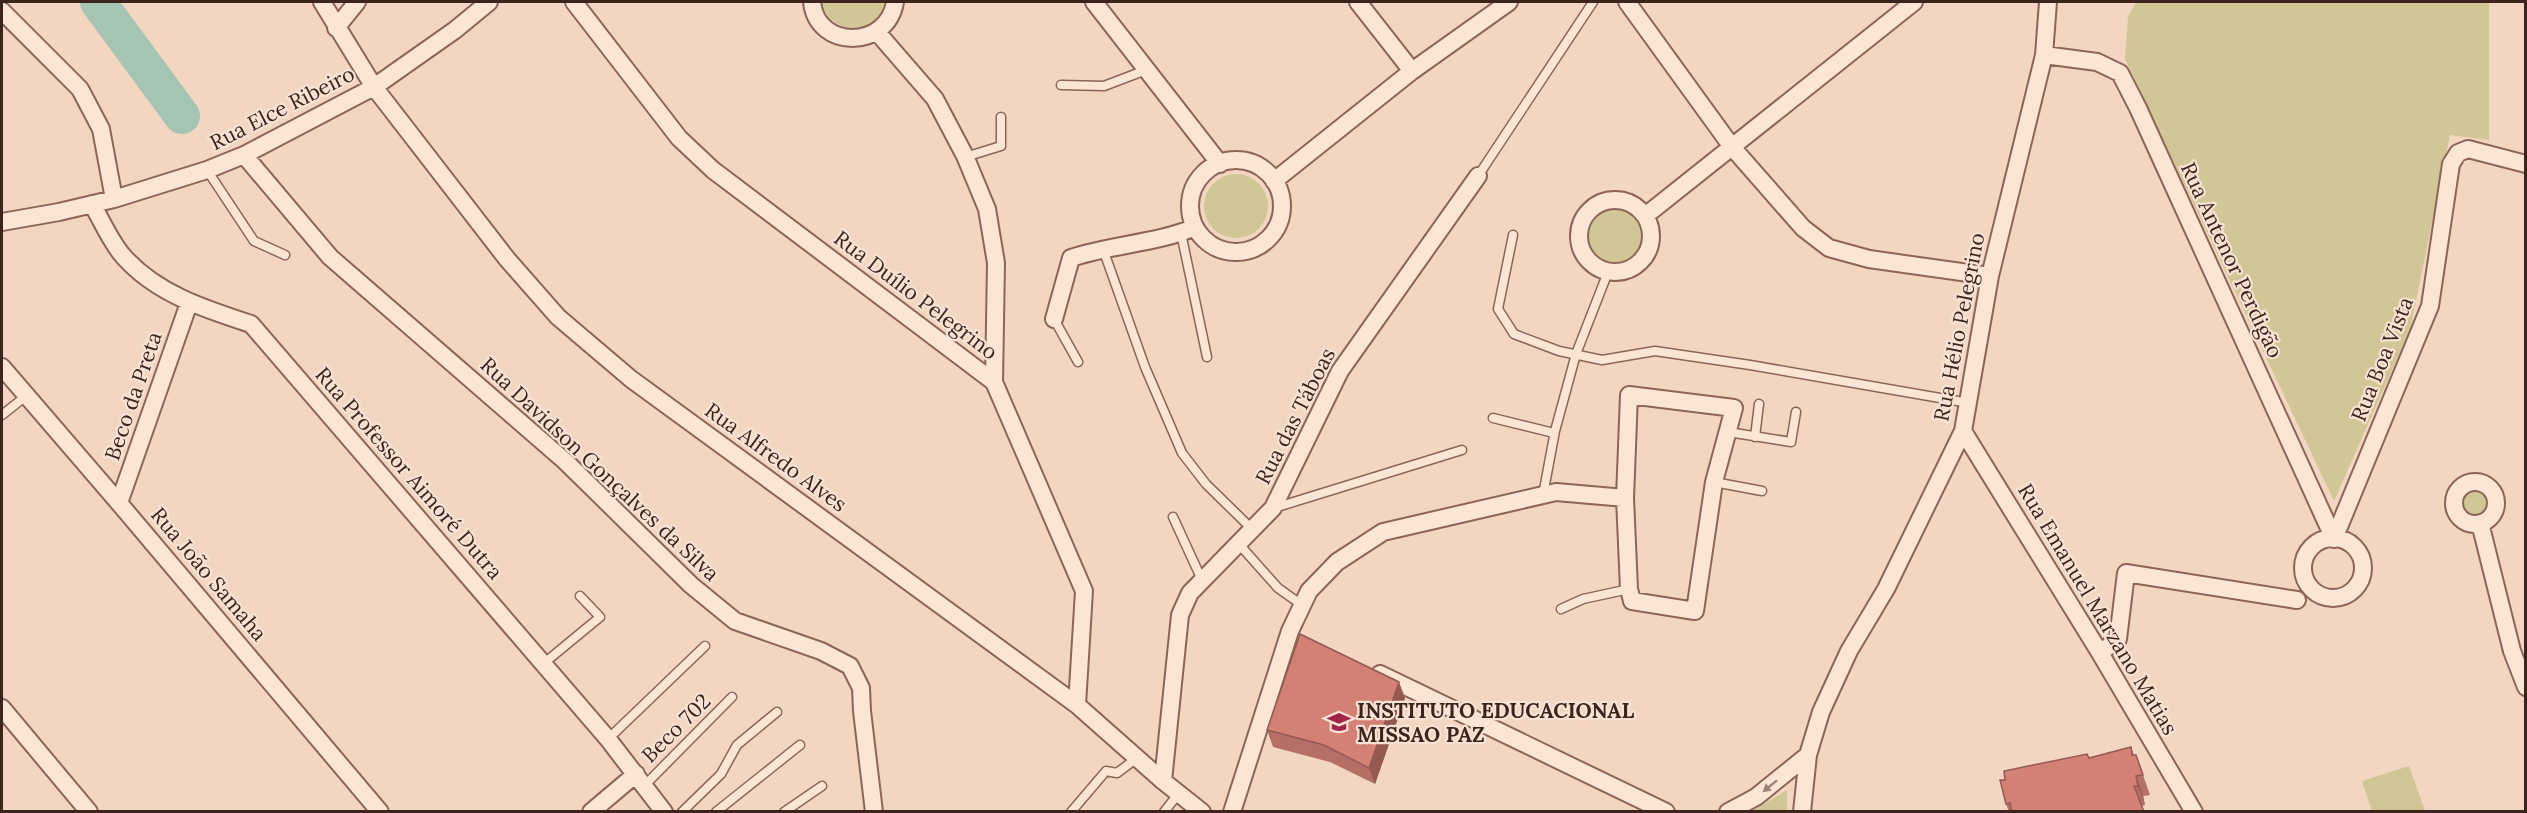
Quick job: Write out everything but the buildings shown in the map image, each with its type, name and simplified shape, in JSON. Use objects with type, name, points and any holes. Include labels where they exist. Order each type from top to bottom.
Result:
[{"type":"street","name":"Rua Alfredo Alves","points":[[322,2],[374,87],[507,259],[558,317],[631,379],[1077,705],[1163,781],[1202,812]]},
{"type":"street","points":[[336,28],[357,2]]},
{"type":"street","name":"Rua Elce Ribeiro","points":[[2,222],[114,199],[207,170],[244,155],[374,87],[455,30],[489,2]]},
{"type":"street","name":"Rua Duílio Pelegrino","points":[[574,2],[679,138],[713,170],[994,382],[1084,591],[1077,705]]},
{"type":"street","points":[[812,2],[817,19],[826,29],[838,36],[851,39],[877,32],[887,22],[895,2]]},
{"type":"street","points":[[1094,2],[1220,164]]},
{"type":"street","points":[[1358,2],[1412,71]]},
{"type":"street","points":[[1274,181],[1412,71],[1509,2]]},
{"type":"street","points":[[1627,2],[1732,147],[1803,228],[1829,248],[1869,259],[1990,276]]},
{"type":"street","points":[[1645,216],[1914,2]]},
{"type":"street","name":"Rua Hélio Pelegrino","points":[[1802,812],[1808,755],[1821,712],[1849,651],[1886,589],[1963,431],[1990,276],[2044,55],[2048,2]]},
{"type":"street","points":[[2,11],[80,89],[101,129],[114,199]]},
{"type":"street","points":[[877,32],[935,99],[965,157],[987,208],[996,263],[994,382]]},
{"type":"street","name":"Rua Antenor Perdigão","points":[[2044,55],[2097,62],[2120,73],[2334,539]]},
{"type":"street","name":"Rua Boa Vista","points":[[2334,539],[2430,306],[2451,164],[2458,153],[2468,149],[2526,164]]},
{"type":"street","name":"Rua Davidson Gonçalves da Silva","points":[[244,155],[330,257],[566,462],[691,585],[735,621],[821,651],[850,666],[861,688],[874,812]]},
{"type":"street","points":[[1054,319],[1071,258],[1103,248],[1188,230],[1224,250],[1246,251],[1260,246],[1271,236],[1279,223],[1282,209],[1281,194],[1274,181],[1264,170],[1250,162],[1235,160],[1220,164],[1206,171],[1196,183],[1191,198],[1188,230]]},
{"type":"street","name":"Rua das Táboas","points":[[1163,781],[1180,615],[1190,593],[1273,508],[1340,371],[1478,176]]},
{"type":"street","points":[[1615,200],[1626,202],[1645,216],[1652,240],[1645,256],[1632,269],[1620,273],[1608,272],[1592,264],[1581,250],[1578,239],[1579,227],[1584,216],[1592,207],[1615,200]]},
{"type":"street","name":"Rua Professor Aimoré Dutra","points":[[92,204],[123,256],[151,280],[189,303],[251,324],[608,739],[664,812]]},
{"type":"street","name":"Beco da Preta","points":[[119,503],[189,303]]},
{"type":"street","name":"Rua João Samaha","points":[[2,368],[380,812]]},
{"type":"street","points":[[1629,395],[1734,408],[1714,482],[1695,611],[1632,601],[1629,589],[1625,498],[1629,395]]},
{"type":"street","name":"Rua Emanuel Marzano Matias","points":[[1963,431],[2100,653],[2194,812]]},
{"type":"street","points":[[1232,812],[1295,633],[1302,605],[1309,591],[1337,562],[1383,532],[1556,492],[1625,498]]},
{"type":"street","points":[[2480,523],[2512,651],[2526,687]]},
{"type":"street","points":[[2100,653],[2118,639],[2126,573],[2297,600]]},
{"type":"street","points":[[1365,667],[1666,812]]},
{"type":"street","points":[[2,708],[88,812]]},
{"type":"street","points":[[1728,812],[1756,797],[1808,755]]},
{"type":"street","points":[[591,812],[640,780]]},
{"type":"lane","name":"Rua das Táboas","points":[[1478,176],[1593,2]]},
{"type":"lane","points":[[1061,85],[1104,86],[1146,70]]},
{"type":"lane","points":[[965,157],[1001,146],[1001,117]]},
{"type":"lane","points":[[207,170],[254,242],[285,255]]},
{"type":"lane","points":[[1188,230],[1207,357]]},
{"type":"lane","points":[[1513,235],[1498,309],[1514,334],[1602,360],[1655,351],[1764,367],[1969,403]]},
{"type":"lane","points":[[1103,248],[1145,368],[1182,453],[1206,484],[1252,529]]},
{"type":"lane","points":[[1543,495],[1554,433],[1576,354],[1608,272]]},
{"type":"lane","points":[[1054,319],[1078,362]]},
{"type":"lane","points":[[2,416],[26,396]]},
{"type":"lane","points":[[1755,437],[1759,404]]},
{"type":"lane","points":[[1728,432],[1791,442],[1796,412]]},
{"type":"lane","points":[[1493,418],[1554,433]]},
{"type":"lane","points":[[1273,508],[1462,450]]},
{"type":"lane","points":[[1714,482],[1762,491]]},
{"type":"lane","points":[[1173,517],[1202,580]]},
{"type":"lane","points":[[1238,543],[1278,588],[1302,605]]},
{"type":"lane","points":[[1561,609],[1583,599],[1629,589]]},
{"type":"lane","points":[[543,664],[600,617],[580,596]]},
{"type":"lane","points":[[608,739],[705,646]]},
{"type":"lane","name":"Beco 702","points":[[640,780],[732,697]]},
{"type":"lane","points":[[682,812],[721,774],[737,745],[777,712]]},
{"type":"lane","points":[[716,812],[800,744]]},
{"type":"lane","points":[[1071,812],[1106,771],[1117,773],[1137,758]]},
{"type":"lane","points":[[784,812],[822,786]]},
{"type":"lane","points":[[1164,812],[1179,793]]},
{"type":"shaded area","points":[[821,2],[884,2],[880,14],[873,22],[864,27],[854,28],[834,21],[826,13]]},
{"type":"shaded area","points":[[2136,2],[2489,2],[2489,140],[2450,135],[2410,330],[2334,501],[2125,59],[2128,17]]},
{"type":"shaded area","points":[[1236,174],[1248,176],[1259,183],[1266,194],[1268,206],[1266,218],[1259,229],[1248,236],[1236,238],[1224,236],[1213,229],[1206,218],[1204,206],[1206,194],[1213,183],[1224,176]]},
{"type":"shaded area","points":[[1615,207],[1626,209],[1639,220],[1644,236],[1642,247],[1631,260],[1615,265],[1604,263],[1591,252],[1586,236],[1588,225],[1599,212]]},
{"type":"shaded area","points":[[2475,486],[2487,490],[2491,502],[2487,514],[2475,518],[2463,514],[2459,502],[2463,490]]},
{"type":"shaded area","points":[[2409,766],[2425,811],[2372,811],[2362,781]]},
{"type":"shaded area","points":[[1787,790],[1787,811],[1752,811]]},
{"type":"waterway","points":[[98,2],[182,116]]},
{"type":"place","name":"INSTITUTO EDUCACIONAL MISSAO PAZ","points":[[1339,722]]}]
